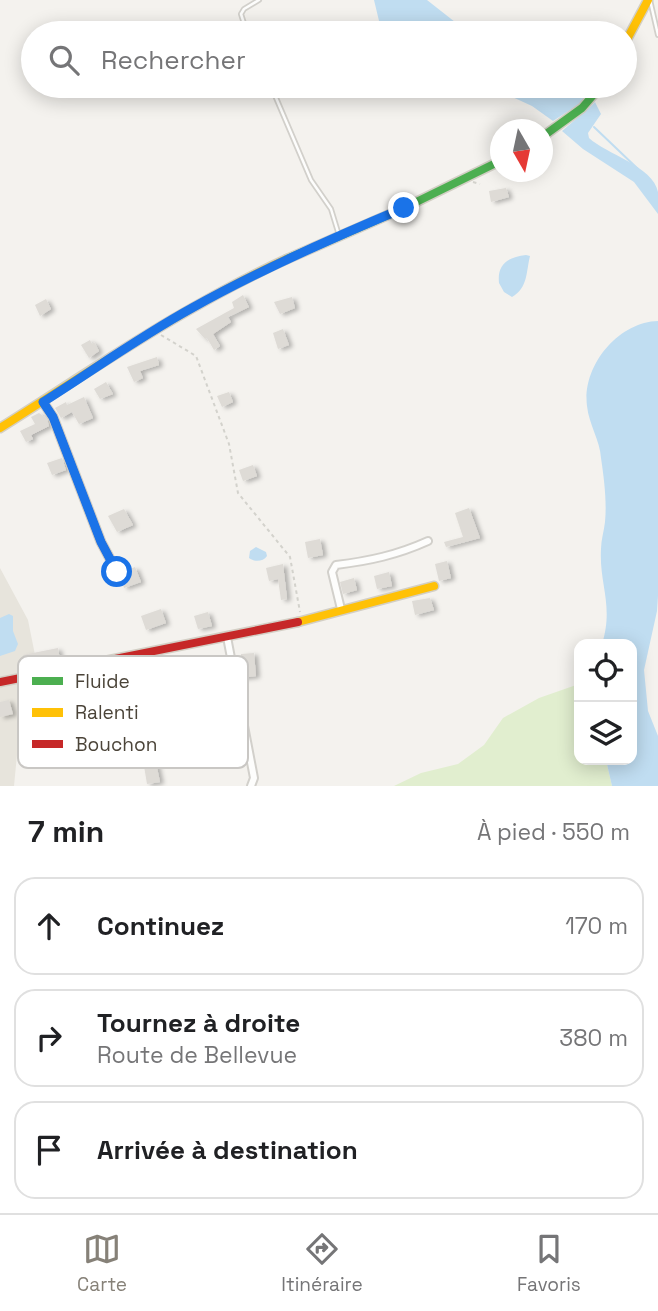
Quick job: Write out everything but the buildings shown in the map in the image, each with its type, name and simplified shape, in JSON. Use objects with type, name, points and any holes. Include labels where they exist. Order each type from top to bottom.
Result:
[{"type":"main road","points":[[637,22],[649,0]]},
{"type":"main road","points":[[553,130],[591,98]]},
{"type":"main road","points":[[0,428],[154,331],[252,275],[404,208],[490,166]]},
{"type":"main road","points":[[43,402],[53,417],[101,542],[117,572]]},
{"type":"main road","points":[[132,656],[302,621],[434,586]]},
{"type":"main road","points":[[0,682],[18,678]]},
{"type":"street","points":[[341,609],[332,572],[336,565],[378,559],[404,552],[428,541]]},
{"type":"street","points":[[227,637],[231,656]]},
{"type":"street","points":[[248,747],[254,778],[251,786]]},
{"type":"lane","points":[[243,21],[241,14],[244,9],[259,0]]},
{"type":"lane","points":[[649,0],[658,35]]},
{"type":"lane","points":[[276,98],[311,180],[331,209],[338,235]]},
{"type":"path","points":[[154,331],[196,356],[229,444],[238,493],[290,557],[302,621]]},
{"type":"shaded area","points":[[0,568],[28,620],[35,656],[18,656],[18,744],[14,786],[0,786]]},
{"type":"green space","points":[[574,686],[574,765],[607,765],[612,786],[394,786],[421,773],[458,764],[484,745],[503,718],[539,698]]},
{"type":"water","points":[[374,0],[427,0],[454,21],[379,21]]},
{"type":"water","points":[[514,98],[584,98],[581,102],[587,110],[595,102],[601,114],[588,133],[589,138],[648,175],[658,192],[658,214],[634,182],[583,149],[562,131],[583,113],[578,105],[553,121]]},
{"type":"water","points":[[530,256],[525,279],[521,289],[512,297],[504,292],[499,283],[500,271],[509,260]]},
{"type":"water","points":[[658,321],[658,596],[644,670],[648,711],[658,736],[658,786],[612,786],[607,765],[637,765],[637,639],[603,639],[607,618],[601,562],[605,522],[604,482],[600,451],[588,413],[587,391],[590,376],[606,349],[629,329]]},
{"type":"water","points":[[256,547],[266,552],[265,558],[258,561],[249,558],[250,551]]},
{"type":"water","points":[[9,614],[13,616],[13,631],[18,644],[15,651],[0,656],[0,618]]},
{"type":"waterway","points":[[594,127],[638,169]]},
{"type":"traffic: fast","points":[[553,129],[582,108],[591,98]]},
{"type":"traffic: fast","points":[[287,259],[404,208],[490,166]]},
{"type":"traffic: slow","points":[[637,21],[648,0]]},
{"type":"traffic: slow","points":[[0,428],[177,317],[287,259]]},
{"type":"traffic: slow","points":[[298,622],[434,586]]},
{"type":"traffic: jam","points":[[43,402],[53,417],[101,542],[117,572]]},
{"type":"traffic: jam","points":[[129,656],[298,622]]},
{"type":"traffic: jam","points":[[0,682],[18,678]]},
{"type":"route","points":[[117,572],[101,542],[53,417],[43,402],[188,310],[252,275],[404,208]]}]
